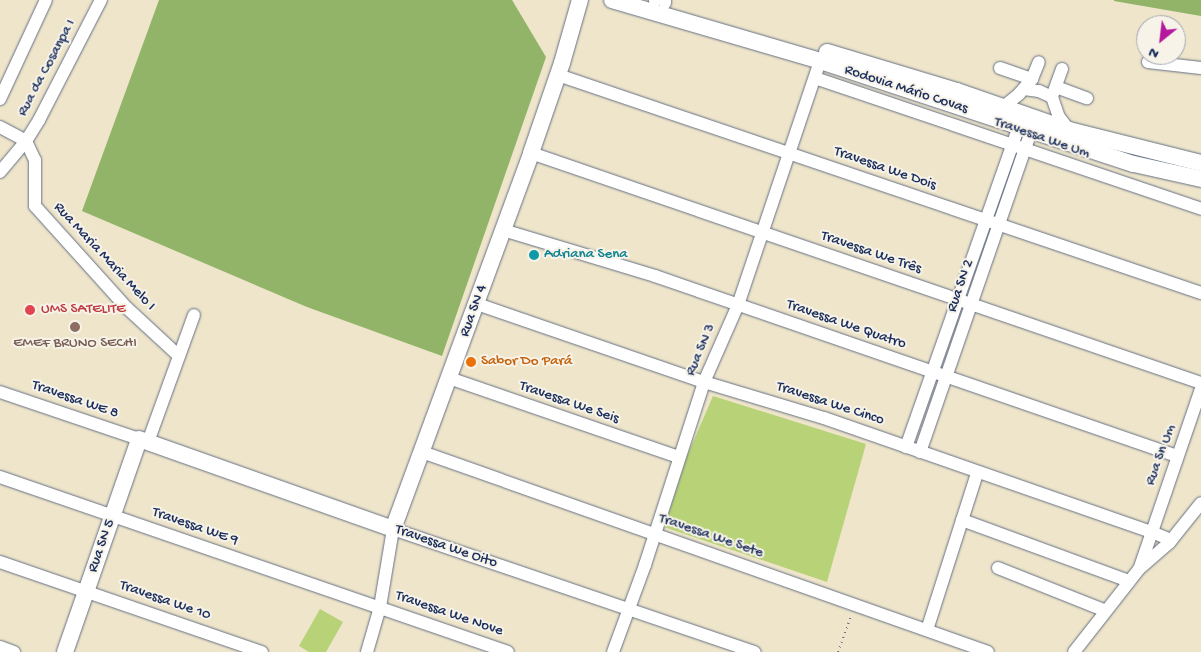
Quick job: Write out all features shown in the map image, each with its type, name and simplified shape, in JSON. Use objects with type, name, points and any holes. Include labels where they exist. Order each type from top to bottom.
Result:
[{"type":"main road","name":"Rua SN 4","points":[[393,529],[531,153],[558,74],[580,0]]},
{"type":"main road","name":"Rodovia Mário Covas","points":[[612,0],[820,62],[1134,164],[1201,179]]},
{"type":"main road","name":"Rodovia Mário Covas","points":[[659,1],[956,92],[1069,130],[1201,163]]},
{"type":"main road","name":"Rua SN 5","points":[[65,652],[112,517],[144,440]]},
{"type":"main road","name":"Travessa We Oito","points":[[144,440],[393,529]]},
{"type":"street","points":[[0,99],[46,0]]},
{"type":"street","name":"Rua da Cosanpa I","points":[[0,172],[26,140],[101,0]]},
{"type":"street","name":"Rua SN 3","points":[[613,652],[704,382],[738,305],[761,232],[820,62]]},
{"type":"street","points":[[1002,108],[1028,84],[1039,62]]},
{"type":"street","points":[[1174,65],[1201,68]]},
{"type":"street","points":[[1000,68],[1039,91],[1087,98]]},
{"type":"street","points":[[1062,69],[1054,92],[1059,117],[1069,130]]},
{"type":"street","name":"Travessa We Dois","points":[[558,74],[984,221],[1201,293]]},
{"type":"street","name":"Travessa We Um","points":[[815,78],[1201,209]]},
{"type":"street","points":[[0,127],[26,140]]},
{"type":"street","name":"Rua SN 2","points":[[920,452],[945,376],[973,304],[1000,225],[1025,129]]},
{"type":"street","name":"Rua Maria Maria Melo I","points":[[26,140],[35,160],[35,206],[121,301],[178,355]]},
{"type":"street","name":"Rua SN 2","points":[[906,447],[984,221],[1019,148]]},
{"type":"street","name":"Travessa We Três","points":[[531,153],[1201,383]]},
{"type":"street","name":"Travessa We Quatro","points":[[503,230],[655,276],[1177,456]]},
{"type":"street","name":"Travessa We Cinco","points":[[477,304],[704,382],[824,418],[1171,540]]},
{"type":"street","points":[[144,440],[194,315]]},
{"type":"street","name":"Travessa We Seis","points":[[449,378],[678,457]]},
{"type":"street","name":"Rua Sn Um","points":[[1139,569],[1201,389]]},
{"type":"street","name":"Travessa WE 8","points":[[0,392],[144,440]]},
{"type":"street","name":"Travessa We Sete","points":[[422,452],[988,652]]},
{"type":"street","points":[[927,630],[978,473]]},
{"type":"street","name":"Travessa WE 9","points":[[0,477],[112,517],[380,607]]},
{"type":"street","points":[[1074,652],[1139,569],[1171,540],[1201,503]]},
{"type":"street","points":[[962,520],[1129,581]]},
{"type":"street","name":"Rua SN 4","points":[[367,652],[380,607],[393,529]]},
{"type":"street","name":"Travessa We Oito","points":[[393,529],[755,652]]},
{"type":"street","name":"Travessa We 10","points":[[0,562],[262,652]]},
{"type":"street","points":[[998,568],[1106,611]]},
{"type":"street","name":"Travessa We Nove","points":[[380,607],[508,652]]},
{"type":"street","points":[[0,647],[14,652]]},
{"type":"path","points":[[838,652],[856,604]]},
{"type":"green space","points":[[159,0],[512,0],[546,57],[442,356],[307,307],[82,211]]},
{"type":"green space","points":[[1201,0],[1201,16],[1114,1]]},
{"type":"green space","points":[[713,396],[866,444],[827,582],[664,527],[687,456]]},
{"type":"green space","points":[[320,609],[343,622],[326,652],[309,652],[299,646]]},
{"type":"place","name":"Adriana Sena","points":[[534,255]]},
{"type":"place","name":"UMS SATELITE","points":[[30,310]]},
{"type":"place","name":"EMEF BRUNO SECHI","points":[[75,327]]},
{"type":"place","name":"Sabor Do Pará","points":[[471,362]]}]
